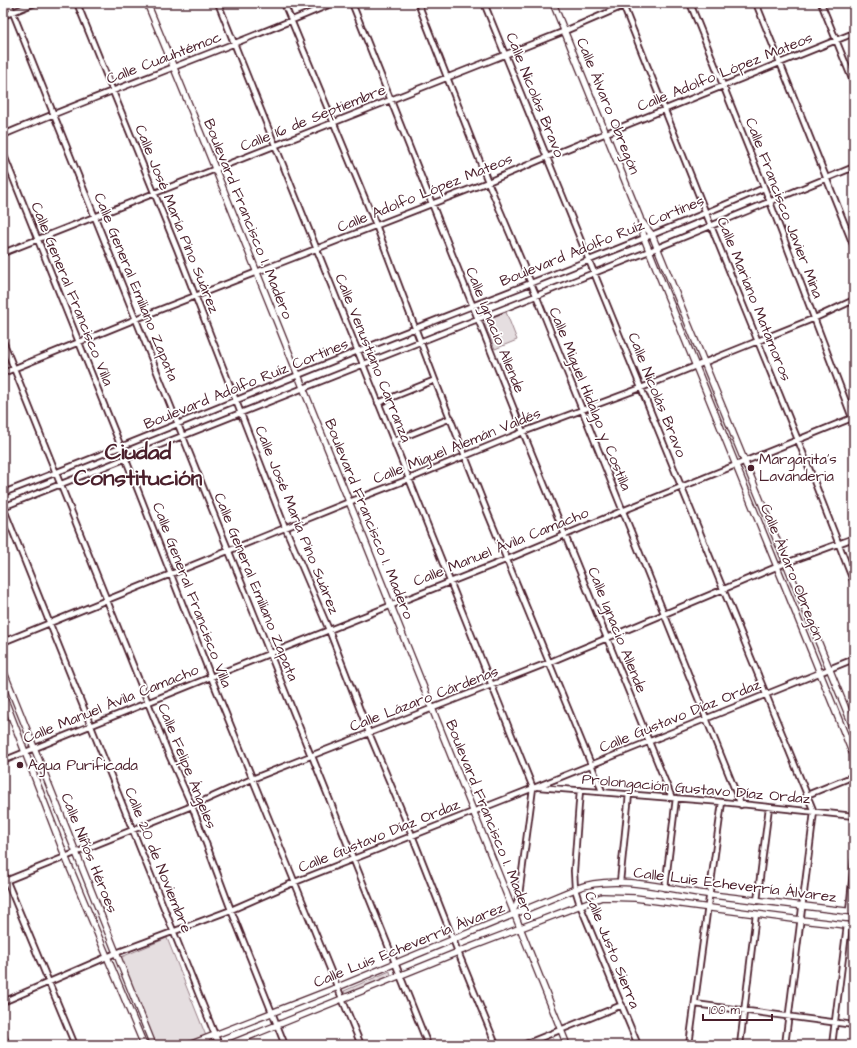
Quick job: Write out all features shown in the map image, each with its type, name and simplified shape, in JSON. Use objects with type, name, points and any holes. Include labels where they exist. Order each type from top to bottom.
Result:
[{"type":"street","name":"Calle General Emiliano Zapata","points":[[9,3],[428,1045]]},
{"type":"street","points":[[3,16],[35,3]]},
{"type":"street","name":"Calle José María Pino Suárez","points":[[77,3],[236,400],[285,527],[329,630],[369,733],[412,835],[496,1045]]},
{"type":"street","name":"Boulevard Francisco I. Madero","points":[[148,3],[299,374],[567,1045]]},
{"type":"street","name":"Calle Venustiano Carranza","points":[[218,3],[450,582],[535,787]]},
{"type":"street","points":[[284,3],[376,225],[435,380],[550,662],[590,765],[602,791]]},
{"type":"street","name":"Calle Cuauhtémoc","points":[[3,135],[112,90],[234,44],[333,3]]},
{"type":"street","name":"Calle Ignacio Allende","points":[[352,3],[523,432],[566,534],[649,741],[674,798]]},
{"type":"street","name":"Calle Miguel Hidalgo y Costilla","points":[[418,3],[488,182],[536,295],[663,614],[741,804]]},
{"type":"street","name":"Calle Nicolás Bravo","points":[[484,3],[814,812]]},
{"type":"street","name":"Calle Álvaro Obregón","points":[[553,3],[640,218],[644,238],[854,756]]},
{"type":"street","name":"Calle 16 de Septiembre","points":[[3,253],[565,31],[623,4],[630,3]]},
{"type":"street","name":"Calle Francisco Javier Mina","points":[[690,3],[770,202],[853,420]]},
{"type":"street","points":[[756,3],[854,247]]},
{"type":"street","points":[[821,3],[854,84]]},
{"type":"street","name":"Calle Mariano Matamoros","points":[[623,4],[854,583]]},
{"type":"street","name":"Calle Adolfo López Mateos","points":[[3,373],[136,319],[488,182],[854,33]]},
{"type":"street","name":"Calle General Francisco Villa","points":[[3,153],[121,447],[211,677],[361,1045]]},
{"type":"street","name":"Boulevard Adolfo Ruíz Cortines","points":[[3,507],[656,248],[854,167]]},
{"type":"street","name":"Boulevard Adolfo Ruíz Cortines","points":[[3,493],[121,447],[299,374],[652,236],[764,188]]},
{"type":"street","name":"Calle Álvaro Obregón","points":[[640,218],[652,236],[854,729]]},
{"type":"street","name":"Calle Miguel Alemán Valdés","points":[[3,642],[285,527],[409,479],[465,455],[641,388],[814,318],[854,300]]},
{"type":"street","name":"Calle Felipe Ángeles","points":[[3,341],[169,756],[192,806],[231,910],[285,1045]]},
{"type":"street","points":[[378,403],[435,380]]},
{"type":"street","points":[[847,404],[854,402]]},
{"type":"street","name":"Calle Miguel Alemán Valdés","points":[[394,441],[451,418]]},
{"type":"street","name":"Calle Manuel Ávila Camacho","points":[[3,761],[508,559],[681,486],[853,420]]},
{"type":"street","name":"Calle 20 de Noviembre","points":[[3,507],[219,1045]]},
{"type":"street","name":"Calle Lázaro Cárdenas","points":[[5,881],[192,806],[252,779],[550,662],[786,563],[854,538]]},
{"type":"street","name":"Calle Gustavo Díaz Ordaz","points":[[3,1002],[116,953],[231,910],[295,882],[854,658]]},
{"type":"street","name":"Calle Niños Héroes","points":[[3,670],[152,1045]]},
{"type":"street","name":"Calle Niños Héroes","points":[[3,694],[66,856],[144,1045]]},
{"type":"street","points":[[807,795],[854,776]]},
{"type":"street","points":[[514,913],[535,787]]},
{"type":"street","name":"Prolongación Gustavo Díaz Ordaz","points":[[535,787],[602,791],[854,816]]},
{"type":"street","name":"Calle Justo Sierra","points":[[580,790],[574,871],[575,889],[638,1045]]},
{"type":"street","points":[[620,882],[629,794]]},
{"type":"street","points":[[665,888],[674,798]]},
{"type":"street","points":[[689,1045],[722,802]]},
{"type":"street","points":[[757,901],[769,807]]},
{"type":"street","points":[[785,1045],[814,812]]},
{"type":"street","points":[[851,912],[854,861]]},
{"type":"street","points":[[3,872],[5,881],[49,981],[75,1045]]},
{"type":"street","name":"Calle Luis Echeverría Álvarez","points":[[189,1045],[338,987],[514,913],[575,889],[599,882],[620,882],[710,895],[803,905],[851,912]]},
{"type":"street","name":"Calle Luis Echeverría Álvarez","points":[[228,1045],[521,927],[602,897],[612,896],[635,898],[854,926]]},
{"type":"street","points":[[740,1045],[756,914]]},
{"type":"street","points":[[832,1045],[847,925]]},
{"type":"street","points":[[695,1004],[854,1025]]},
{"type":"street","points":[[523,1045],[622,1005]]},
{"type":"street","points":[[3,1035],[7,1045]]},
{"type":"shaded area","points":[[506,312],[517,340],[495,349],[483,321]]},
{"type":"shaded area","points":[[167,938],[206,1036],[182,1045],[153,1045],[119,958]]},
{"type":"shaded area","points":[[390,971],[391,977],[346,996],[344,991]]},
{"type":"place","name":"Margarita's Lavanderia","points":[[751,468]]},
{"type":"place","name":"Agua Purificada","points":[[20,765]]},
{"type":"district","name":"Ciudad Constitución","points":[[138,465]]}]
